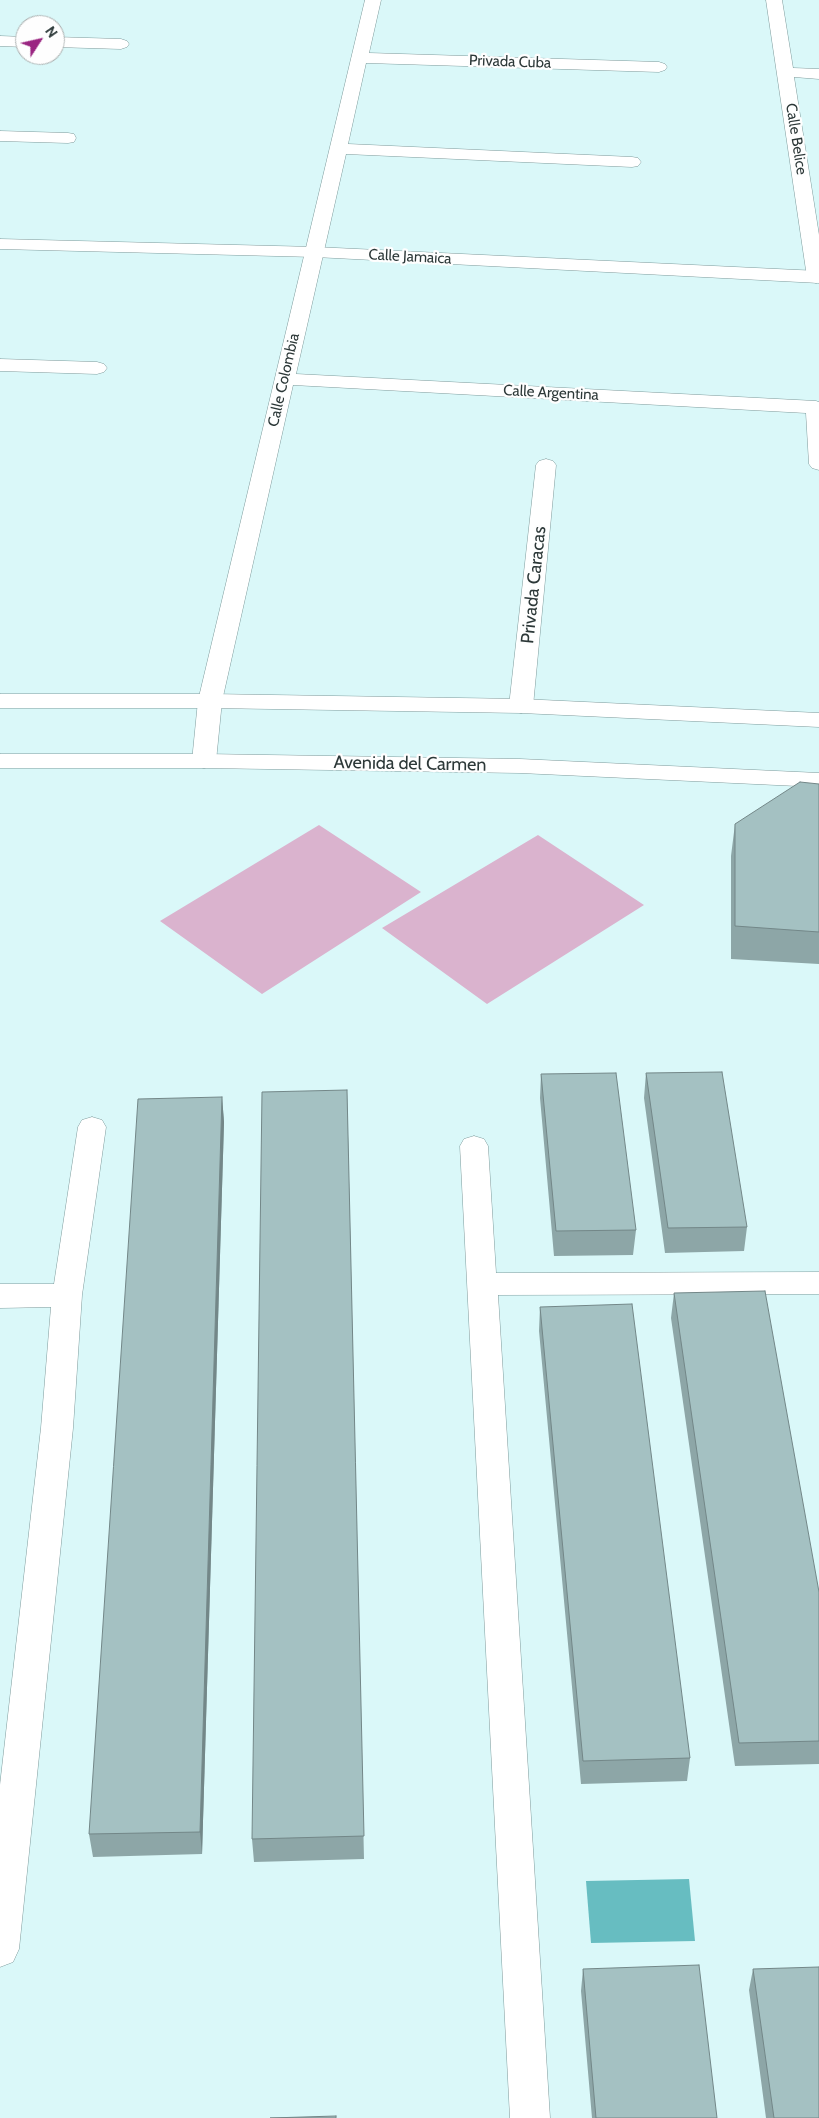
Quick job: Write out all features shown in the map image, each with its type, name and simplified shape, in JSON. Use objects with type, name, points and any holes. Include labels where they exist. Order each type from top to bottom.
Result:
[{"type":"street","name":"Calle Colombia","points":[[204,762],[210,701],[373,0]]},
{"type":"street","name":"Calle Belice","points":[[774,0],[818,277]]},
{"type":"street","points":[[0,41],[15,42]]},
{"type":"street","points":[[65,42],[121,44]]},
{"type":"street","name":"Privada Cuba","points":[[360,58],[659,67]]},
{"type":"street","points":[[785,72],[819,74]]},
{"type":"street","points":[[0,136],[68,138]]},
{"type":"street","points":[[339,150],[632,162]]},
{"type":"street","points":[[799,157],[819,158]]},
{"type":"street","name":"Calle Jamaica","points":[[0,244],[315,252],[818,277]]},
{"type":"street","points":[[0,365],[97,368]]},
{"type":"street","name":"Calle Argentina","points":[[284,379],[817,407]]},
{"type":"street","points":[[817,407],[819,464]]},
{"type":"street","name":"Privada Caracas","points":[[522,706],[546,465]]},
{"type":"street","points":[[0,701],[210,701],[522,706],[819,720]]},
{"type":"street","name":"Avenida del Carmen","points":[[0,761],[520,766],[819,780]]},
{"type":"street","points":[[0,1949],[57,1428],[68,1295],[92,1127]]},
{"type":"street","points":[[474,1146],[530,2118]]},
{"type":"street","points":[[482,1284],[819,1283]]},
{"type":"street","points":[[0,1296],[68,1295]]},
{"type":"shaded area","points":[[319,825],[421,892],[262,994],[160,921]]},
{"type":"shaded area","points":[[538,835],[644,905],[487,1004],[382,928]]},
{"type":"water","points":[[689,1879],[695,1941],[591,1943],[586,1881]]},
{"type":"building","points":[[800,782],[819,784],[819,932],[735,926],[735,824]]},
{"type":"building","points":[[722,1072],[747,1227],[668,1228],[646,1073]]},
{"type":"building","points":[[616,1073],[636,1230],[556,1231],[541,1074]]},
{"type":"building","points":[[347,1090],[364,1836],[252,1839],[262,1092]]},
{"type":"building","points":[[222,1097],[200,1832],[89,1834],[138,1099]]},
{"type":"building","points":[[765,1291],[819,1592],[819,1741],[739,1743],[674,1293]]},
{"type":"building","points":[[632,1304],[690,1758],[583,1761],[540,1307]]},
{"type":"building","points":[[699,1965],[717,2118],[596,2118],[583,1969]]},
{"type":"building","points":[[819,1967],[819,2118],[774,2118],[753,1969]]},
{"type":"building","points":[[336,2116],[336,2118],[270,2118]]}]
